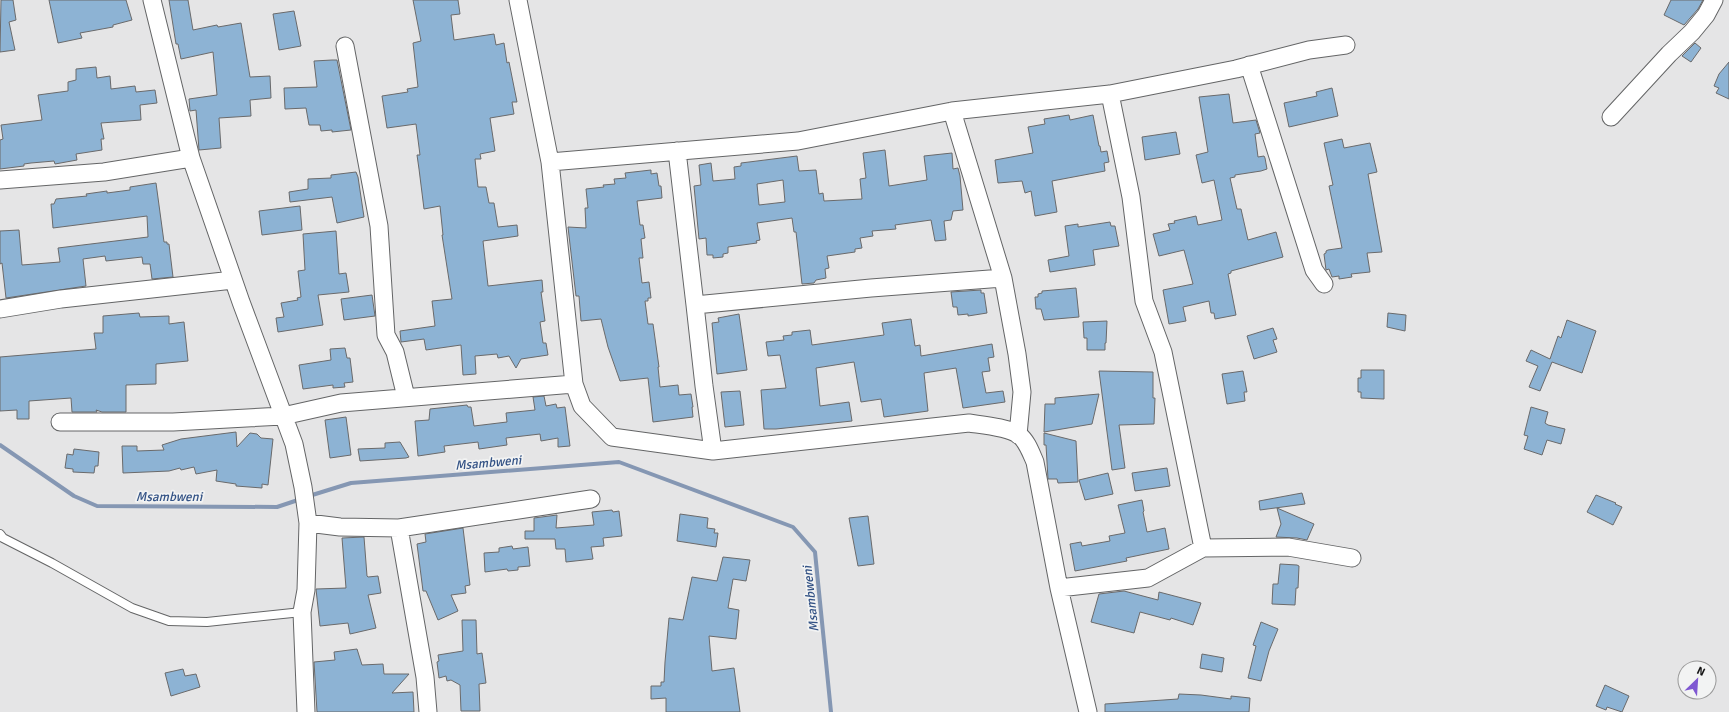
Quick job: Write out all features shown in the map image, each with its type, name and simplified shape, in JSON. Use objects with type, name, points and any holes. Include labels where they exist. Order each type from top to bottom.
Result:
[{"type":"street","points":[[152,0],[191,158],[233,280],[294,444],[303,487],[308,523],[306,590],[302,612],[306,712]]},
{"type":"street","points":[[518,0],[550,162],[574,384],[582,406],[612,437],[713,451],[969,423],[997,427],[1018,435],[1028,446],[1035,462],[1059,588],[1088,712]]},
{"type":"street","points":[[1611,118],[1669,54],[1692,32],[1706,15],[1714,0]]},
{"type":"street","points":[[550,162],[798,141],[952,111],[1110,94],[1249,65],[1310,50],[1346,45]]},
{"type":"street","points":[[345,46],[379,226],[386,334],[395,352],[406,397]]},
{"type":"street","points":[[1249,65],[1314,270],[1324,284]]},
{"type":"street","points":[[1110,94],[1131,197],[1144,301],[1163,352],[1203,548]]},
{"type":"street","points":[[952,111],[1003,278],[1017,354],[1022,392],[1018,435]]},
{"type":"street","points":[[677,151],[713,451]]},
{"type":"street","points":[[0,180],[104,172],[191,158]]},
{"type":"street","points":[[695,305],[871,288],[1003,278]]},
{"type":"street","points":[[0,309],[61,299],[233,280]]},
{"type":"street","points":[[60,422],[173,422],[283,416],[341,403],[574,384]]},
{"type":"street","points":[[308,523],[340,527],[399,528],[591,499]]},
{"type":"street","points":[[399,528],[426,677],[428,712]]},
{"type":"street","points":[[1059,588],[1148,578],[1203,548],[1288,547],[1352,558]]},
{"type":"lane","points":[[0,534],[3,538],[52,563],[132,608],[169,621],[207,622],[302,612]]},
{"type":"building","points":[[1,0],[13,0],[16,20],[9,22],[15,50],[0,52]]},
{"type":"building","points":[[49,0],[126,0],[132,20],[113,25],[113,27],[80,33],[82,38],[58,43]]},
{"type":"building","points":[[169,0],[188,0],[193,30],[217,25],[218,27],[241,23],[250,77],[270,76],[271,98],[250,100],[251,116],[219,118],[221,148],[199,150],[196,110],[190,111],[189,99],[217,95],[213,52],[181,59],[178,44],[176,44]]},
{"type":"building","points":[[413,0],[458,0],[460,14],[451,15],[454,40],[494,34],[496,45],[504,43],[507,63],[509,62],[517,102],[512,102],[514,114],[490,118],[495,151],[480,154],[481,159],[475,159],[478,187],[486,187],[489,203],[494,203],[498,227],[517,225],[518,236],[483,241],[488,286],[542,280],[543,292],[541,292],[545,321],[540,322],[543,343],[546,343],[548,355],[521,359],[516,368],[509,356],[498,358],[497,354],[475,356],[476,374],[463,375],[461,345],[426,350],[424,339],[401,342],[400,331],[435,326],[432,301],[452,299],[442,235],[440,206],[424,209],[417,155],[420,155],[416,124],[387,128],[382,96],[408,92],[407,89],[418,87],[413,43],[421,41]]},
{"type":"building","points":[[1671,0],[1703,0],[1698,9],[1684,25],[1664,15]]},
{"type":"building","points":[[294,11],[301,46],[279,50],[273,14]]},
{"type":"building","points":[[1695,43],[1701,48],[1691,62],[1682,56]]},
{"type":"building","points":[[337,60],[351,130],[332,132],[332,130],[321,131],[320,125],[309,125],[306,108],[285,109],[284,88],[317,87],[314,61]]},
{"type":"building","points":[[1729,62],[1729,99],[1716,93],[1719,88],[1714,86],[1719,74]]},
{"type":"building","points":[[96,67],[97,78],[110,76],[111,89],[135,86],[136,92],[155,90],[157,103],[140,105],[141,120],[101,123],[104,139],[101,139],[102,150],[76,154],[77,160],[55,164],[54,161],[31,163],[24,164],[24,166],[0,169],[0,140],[3,139],[1,125],[42,120],[38,95],[68,91],[68,82],[76,80],[76,69]]},
{"type":"building","points":[[1332,88],[1338,116],[1289,127],[1284,103],[1317,96],[1316,92]]},
{"type":"building","points":[[1229,94],[1233,123],[1256,120],[1260,133],[1255,134],[1258,157],[1264,156],[1267,169],[1235,175],[1235,177],[1230,178],[1237,209],[1241,209],[1248,240],[1276,232],[1283,257],[1231,271],[1231,273],[1228,274],[1236,315],[1215,319],[1214,313],[1211,313],[1209,301],[1183,307],[1186,321],[1169,324],[1163,290],[1193,284],[1184,250],[1159,256],[1153,234],[1170,230],[1168,224],[1175,223],[1174,221],[1196,216],[1198,225],[1222,220],[1214,180],[1202,183],[1196,155],[1208,152],[1199,97]]},
{"type":"building","points":[[1069,115],[1070,120],[1093,115],[1101,152],[1107,151],[1109,162],[1104,163],[1105,171],[1052,181],[1057,212],[1035,216],[1031,191],[1025,193],[1022,181],[998,183],[995,160],[1033,153],[1028,127],[1045,124],[1044,119]]},
{"type":"building","points":[[1176,132],[1180,154],[1145,160],[1142,137]]},
{"type":"building","points":[[1342,139],[1344,148],[1370,143],[1377,172],[1368,174],[1382,252],[1367,253],[1370,272],[1351,274],[1352,277],[1339,279],[1339,276],[1332,277],[1329,269],[1326,270],[1324,254],[1328,250],[1342,248],[1329,186],[1333,185],[1324,143]]},
{"type":"building","points":[[885,150],[889,186],[927,180],[924,156],[952,153],[953,169],[958,168],[960,176],[963,210],[953,211],[951,220],[944,221],[946,240],[935,241],[931,220],[895,225],[896,229],[872,231],[873,236],[860,238],[862,248],[855,249],[855,252],[827,256],[829,268],[825,269],[826,278],[816,280],[814,283],[802,284],[796,232],[794,232],[792,218],[757,223],[760,240],[756,241],[757,243],[728,247],[728,253],[723,254],[723,257],[713,258],[713,255],[707,255],[706,238],[699,239],[694,186],[701,185],[699,165],[711,163],[713,181],[735,179],[734,167],[741,166],[741,163],[797,156],[799,171],[816,170],[819,194],[823,193],[824,201],[862,199],[860,179],[866,178],[863,153]],"holes":[[[783,180],[785,202],[759,205],[757,184]]]},
{"type":"building","points":[[651,170],[651,174],[657,173],[659,186],[661,186],[662,198],[637,201],[640,225],[643,225],[645,238],[641,239],[643,258],[639,258],[642,283],[649,282],[651,298],[648,298],[648,301],[645,301],[648,324],[653,324],[659,367],[660,387],[678,385],[679,395],[691,394],[693,407],[693,417],[653,422],[648,378],[620,381],[608,347],[601,319],[581,321],[579,296],[576,296],[568,227],[586,228],[585,208],[588,208],[586,189],[615,184],[614,179],[626,178],[625,173]]},
{"type":"building","points":[[356,172],[364,217],[337,223],[332,197],[290,202],[289,192],[308,189],[308,179],[331,178],[331,175]]},
{"type":"building","points":[[156,183],[164,242],[169,244],[173,277],[152,279],[150,264],[143,264],[142,257],[106,261],[105,256],[83,259],[86,286],[6,298],[2,263],[0,264],[0,231],[19,230],[22,265],[60,262],[58,248],[148,237],[147,216],[53,228],[51,204],[54,204],[56,199],[87,196],[86,194],[107,191],[107,193],[130,190],[130,187]]},
{"type":"building","points":[[300,206],[302,230],[262,235],[259,211]]},
{"type":"building","points":[[1110,222],[1111,226],[1115,226],[1119,246],[1093,250],[1095,265],[1050,272],[1048,260],[1069,256],[1065,226],[1078,224],[1078,227]]},
{"type":"building","points":[[336,231],[339,274],[346,273],[349,292],[318,295],[323,325],[278,332],[276,318],[284,317],[281,303],[298,300],[297,298],[301,297],[298,271],[305,270],[303,234]]},
{"type":"building","points":[[1076,288],[1079,317],[1044,320],[1041,309],[1036,309],[1035,297],[1038,297],[1038,294],[1042,293],[1042,291]]},
{"type":"building","points":[[981,290],[981,293],[984,293],[987,313],[968,316],[968,314],[958,315],[957,307],[953,307],[951,292]]},
{"type":"building","points":[[372,295],[375,316],[344,320],[341,299]]},
{"type":"building","points":[[139,313],[140,317],[169,316],[169,324],[184,322],[188,361],[156,364],[156,384],[126,385],[126,412],[102,412],[96,410],[97,412],[72,412],[71,398],[29,401],[29,419],[17,419],[17,410],[0,411],[0,357],[96,349],[94,333],[103,333],[103,316]]},
{"type":"building","points":[[1388,313],[1406,315],[1405,331],[1387,327]]},
{"type":"building","points":[[739,314],[747,370],[717,374],[712,323],[719,322],[718,318]]},
{"type":"building","points":[[911,319],[915,346],[920,345],[921,356],[992,344],[994,357],[988,358],[990,371],[982,372],[986,393],[1003,391],[1005,402],[963,408],[956,368],[924,373],[928,411],[884,417],[881,399],[861,402],[854,362],[816,368],[820,406],[849,402],[852,421],[764,429],[761,390],[786,388],[780,355],[768,356],[766,342],[784,340],[783,336],[792,335],[792,332],[810,330],[812,345],[884,335],[882,323]]},
{"type":"building","points":[[1567,320],[1596,331],[1582,373],[1552,362],[1540,391],[1529,387],[1538,366],[1526,361],[1531,350],[1550,359],[1558,336],[1561,338]]},
{"type":"building","points":[[1107,321],[1105,350],[1087,350],[1087,338],[1084,338],[1083,322]]},
{"type":"building","points":[[1273,328],[1277,339],[1273,340],[1277,352],[1254,359],[1247,336]]},
{"type":"building","points":[[345,348],[347,358],[350,358],[353,382],[344,383],[345,387],[333,388],[333,385],[303,389],[299,365],[331,360],[330,349]]},
{"type":"building","points":[[1361,370],[1384,370],[1384,399],[1361,398],[1361,392],[1358,392],[1358,378],[1361,378]]},
{"type":"building","points":[[1099,371],[1153,372],[1153,398],[1155,398],[1154,424],[1119,425],[1125,468],[1112,470]]},
{"type":"building","points":[[1243,371],[1247,392],[1244,392],[1245,401],[1227,404],[1222,374]]},
{"type":"building","points":[[740,391],[744,425],[725,427],[721,392]]},
{"type":"building","points":[[1099,394],[1092,424],[1044,432],[1045,404],[1055,404],[1055,398]]},
{"type":"building","points":[[544,396],[546,406],[556,404],[557,408],[565,407],[570,446],[558,447],[558,438],[541,441],[540,434],[506,438],[507,445],[479,449],[478,442],[444,446],[445,452],[418,456],[415,421],[429,420],[430,409],[467,405],[468,407],[471,407],[474,426],[507,422],[506,413],[535,410],[533,397]]},
{"type":"building","points":[[1531,407],[1548,412],[1545,423],[1548,425],[1565,429],[1561,444],[1547,440],[1542,455],[1524,449],[1528,436],[1524,435]]},
{"type":"building","points":[[346,417],[351,455],[330,458],[325,420]]},
{"type":"building","points":[[236,432],[237,447],[250,433],[257,434],[261,438],[273,439],[268,485],[262,484],[262,488],[236,486],[236,484],[216,481],[217,470],[196,474],[194,467],[181,470],[180,468],[169,471],[123,473],[122,446],[137,446],[137,451],[164,450],[162,445],[181,439]]},
{"type":"building","points":[[1044,433],[1076,441],[1078,482],[1058,483],[1057,479],[1048,479]]},
{"type":"building","points":[[400,442],[409,457],[360,461],[358,449],[385,448],[385,443]]},
{"type":"building","points":[[74,449],[99,452],[98,466],[95,466],[94,473],[73,472],[73,469],[65,468],[67,454],[73,455]]},
{"type":"building","points":[[1167,468],[1170,486],[1135,491],[1132,473]]},
{"type":"building","points":[[1108,473],[1113,494],[1085,500],[1079,480]]},
{"type":"building","points":[[1302,493],[1305,504],[1260,510],[1259,501]]},
{"type":"building","points":[[1596,495],[1622,507],[1613,525],[1587,512]]},
{"type":"building","points":[[1142,500],[1147,532],[1165,528],[1169,549],[1126,558],[1127,561],[1075,571],[1070,544],[1081,542],[1082,546],[1110,541],[1109,536],[1125,533],[1118,505]]},
{"type":"building","points":[[1277,508],[1314,524],[1307,540],[1276,537],[1281,524]]},
{"type":"building","points":[[612,510],[613,512],[619,511],[622,536],[603,538],[604,546],[591,547],[593,559],[566,562],[565,549],[556,549],[555,539],[525,539],[525,531],[534,531],[534,518],[557,515],[556,528],[594,525],[592,512]]},
{"type":"building","points":[[680,514],[708,518],[707,528],[715,529],[714,533],[718,533],[716,547],[677,541]]},
{"type":"building","points":[[868,516],[874,564],[858,566],[849,518]]},
{"type":"building","points":[[463,528],[470,585],[465,586],[466,593],[451,595],[458,611],[438,620],[426,591],[423,591],[417,544],[426,542],[425,534]]},
{"type":"building","points":[[364,537],[367,576],[378,576],[381,593],[368,595],[376,628],[350,634],[348,623],[320,626],[316,589],[346,588],[342,538]]},
{"type":"building","points":[[512,546],[513,549],[528,547],[530,566],[518,567],[518,570],[508,571],[507,569],[485,572],[484,553],[499,552],[499,548]]},
{"type":"building","points":[[723,557],[750,560],[746,581],[733,579],[728,608],[739,610],[736,639],[709,636],[712,671],[734,668],[740,712],[666,712],[666,698],[651,699],[651,686],[661,686],[661,682],[664,682],[669,618],[683,620],[692,577],[717,581]]},
{"type":"building","points":[[1280,564],[1299,566],[1298,588],[1296,588],[1295,605],[1272,604],[1273,584],[1278,584]]},
{"type":"building","points":[[1124,591],[1158,600],[1159,592],[1201,603],[1193,625],[1171,618],[1170,620],[1140,612],[1134,633],[1091,622],[1099,594]]},
{"type":"building","points":[[462,620],[476,620],[477,654],[482,653],[486,683],[479,684],[480,711],[461,711],[460,685],[451,680],[447,681],[446,676],[439,678],[437,662],[439,661],[438,655],[463,651]]},
{"type":"building","points":[[1261,622],[1278,629],[1269,651],[1261,681],[1248,678],[1256,646],[1253,645]]},
{"type":"building","points":[[357,649],[362,665],[383,664],[384,674],[409,674],[392,693],[413,692],[414,712],[317,712],[314,662],[335,660],[334,652]]},
{"type":"building","points":[[1202,654],[1224,658],[1222,672],[1200,668]]},
{"type":"building","points":[[183,669],[185,676],[196,674],[200,687],[171,696],[165,673]]},
{"type":"building","points":[[1605,685],[1629,696],[1622,712],[1607,707],[1606,710],[1596,706]]},
{"type":"building","points":[[1179,694],[1231,699],[1231,696],[1250,698],[1249,712],[1105,712],[1105,704],[1178,699]]},
{"type":"waterway","name":"Msambweni","points":[[0,445],[74,496],[97,506],[277,507],[301,499]]},
{"type":"waterway","name":"Msambweni","points":[[309,496],[351,483],[619,462],[793,527],[815,552],[831,712]]}]
